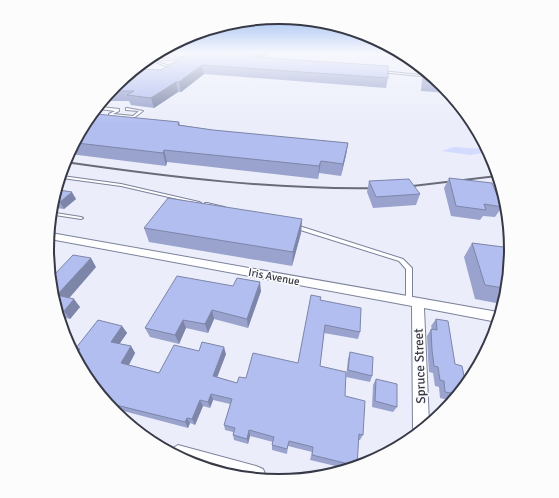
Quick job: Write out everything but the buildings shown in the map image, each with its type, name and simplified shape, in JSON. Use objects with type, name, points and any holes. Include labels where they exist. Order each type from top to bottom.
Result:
[{"type":"street","points":[[104,121],[126,123],[134,120]]},
{"type":"street","name":"Iris Avenue","points":[[55,237],[494,317]]},
{"type":"street","name":"Spruce Street","points":[[413,303],[422,423]]},
{"type":"lane","points":[[104,108],[118,110],[110,115],[134,120],[142,111],[127,109]]},
{"type":"lane","points":[[66,178],[121,185],[226,208]]},
{"type":"lane","points":[[57,214],[81,218]]},
{"type":"lane","points":[[293,226],[401,260],[409,268],[413,303]]},
{"type":"shaded area","points":[[454,147],[481,149],[483,153],[470,155],[441,151]]},
{"type":"railway","points":[[72,163],[144,173],[261,185],[380,188]]},
{"type":"railway","points":[[404,187],[493,176]]}]
